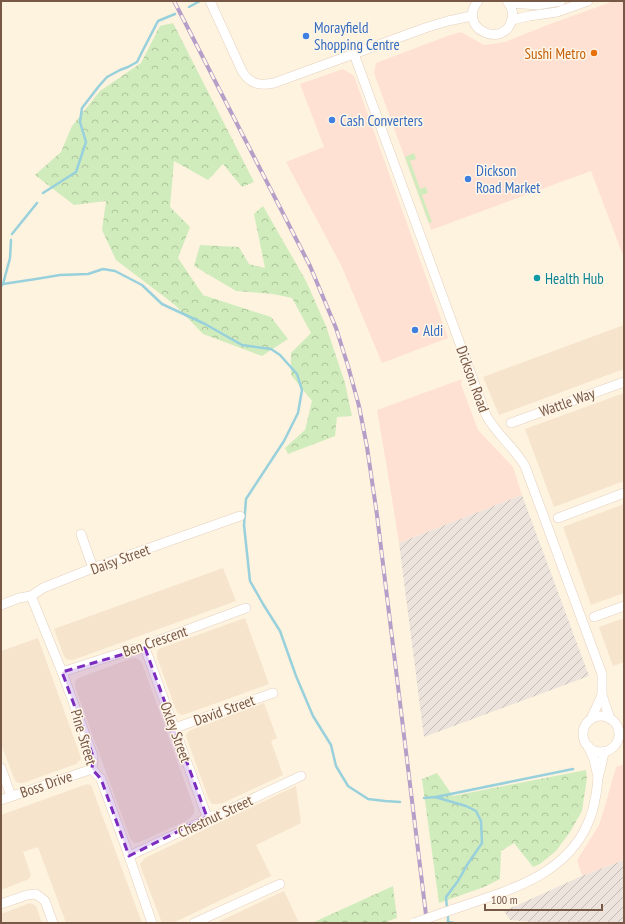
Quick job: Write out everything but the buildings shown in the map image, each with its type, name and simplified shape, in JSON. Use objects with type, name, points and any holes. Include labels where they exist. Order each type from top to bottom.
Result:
[{"type":"street","points":[[210,1],[242,71],[247,78],[255,83],[263,84],[274,83],[432,26],[473,15]]},
{"type":"street","points":[[477,1],[473,15],[476,26],[486,33],[492,34],[498,34],[504,31],[512,20],[512,8],[508,2]]},
{"type":"street","points":[[508,2],[537,5],[561,1]]},
{"type":"street","points":[[512,20],[557,12],[588,1]]},
{"type":"street","name":"Dickson Road","points":[[354,54],[486,415],[490,423],[525,466],[602,674],[602,695],[610,718]]},
{"type":"street","name":"Wattle Way","points":[[511,423],[624,382]]},
{"type":"street","points":[[558,518],[624,493]]},
{"type":"street","name":"Daisy Street","points":[[1,605],[19,598],[31,596],[43,588],[93,568],[240,516]]},
{"type":"street","points":[[81,534],[93,568]]},
{"type":"street","name":"Pine Street","points":[[31,596],[62,672],[93,756],[92,769],[101,779],[152,923]]},
{"type":"street","points":[[594,617],[624,606]]},
{"type":"street","name":"Ben Crescent","points":[[62,672],[133,649],[145,648],[157,641],[246,608]]},
{"type":"street","name":"Oxley Street","points":[[145,648],[207,816]]},
{"type":"street","name":"David Street","points":[[175,728],[273,692]]},
{"type":"street","name":"Dickson Road","points":[[591,719],[602,695]]},
{"type":"street","points":[[588,746],[598,752],[610,749],[620,742],[620,728],[610,718],[603,716],[591,719],[586,724],[583,731],[584,740],[594,759],[598,779]]},
{"type":"street","points":[[414,923],[526,883],[545,872],[561,860],[581,837],[588,823],[604,760],[604,751]]},
{"type":"street","points":[[1,768],[12,796]]},
{"type":"street","name":"Boss Drive","points":[[1,800],[92,769]]},
{"type":"street","name":"Chestnut Street","points":[[129,856],[199,823],[207,816],[218,815],[301,776]]},
{"type":"street","points":[[194,923],[280,884]]},
{"type":"street","points":[[1,904],[27,895],[36,894],[45,901],[53,923]]},
{"type":"highlighted area","points":[[145,648],[207,817],[129,856],[101,779],[92,769],[93,756],[62,672]]},
{"type":"shaded area","points":[[614,1],[624,2],[624,258],[591,171],[431,230],[374,73],[376,63],[461,32],[484,45],[505,42]]},
{"type":"shaded area","points":[[343,69],[354,76],[448,338],[382,363],[342,267],[286,162],[324,147],[300,84]]},
{"type":"shaded area","points":[[624,325],[624,369],[499,415],[483,377]]},
{"type":"shaded area","points":[[462,379],[461,384],[478,430],[513,467],[522,495],[399,543],[377,410]]},
{"type":"shaded area","points":[[624,393],[624,481],[554,507],[525,429]]},
{"type":"shaded area","points":[[522,495],[589,676],[424,737],[399,543]]},
{"type":"shaded area","points":[[624,504],[624,593],[591,605],[563,527]]},
{"type":"shaded area","points":[[223,568],[236,601],[73,660],[66,659],[64,656],[54,629]]},
{"type":"shaded area","points":[[245,618],[269,684],[186,714],[182,715],[178,713],[157,657],[158,650]]},
{"type":"shaded area","points":[[624,618],[624,662],[613,666],[599,627]]},
{"type":"shaded area","points":[[38,638],[81,759],[76,764],[23,783],[19,783],[16,782],[14,778],[1,744],[1,651]]},
{"type":"shaded area","points":[[132,658],[136,658],[142,663],[194,808],[194,813],[186,821],[136,843],[130,838],[75,687],[76,680],[79,678]]},
{"type":"shaded area","points":[[264,703],[277,738],[271,741],[283,775],[223,803],[212,804],[209,800],[186,735],[191,730]]},
{"type":"shaded area","points":[[624,764],[624,860],[582,876],[577,860],[599,825],[616,767]]},
{"type":"shaded area","points":[[87,784],[91,785],[142,923],[66,923],[38,847],[23,852],[31,875],[29,879],[1,890],[1,815]]},
{"type":"shaded area","points":[[296,786],[301,823],[256,845],[271,876],[173,923],[162,923],[141,868],[140,864],[145,858]]},
{"type":"shaded area","points":[[624,860],[624,923],[543,923],[510,920],[504,911],[582,876]]},
{"type":"shaded area","points":[[284,891],[299,923],[216,923]]},
{"type":"shaded area","points":[[30,903],[36,906],[42,923],[1,923],[1,914]]},
{"type":"green space","points":[[173,23],[254,182],[242,187],[223,164],[208,180],[174,161],[170,207],[190,227],[178,258],[203,295],[271,317],[288,339],[262,356],[203,334],[175,305],[116,260],[102,230],[106,201],[74,205],[35,175],[61,152],[72,126],[100,91],[141,63],[160,26]]},
{"type":"green space","points":[[414,153],[416,159],[410,161],[420,189],[426,187],[428,193],[422,195],[432,222],[429,223],[405,157]]},
{"type":"green space","points":[[263,206],[306,281],[326,326],[345,383],[352,416],[337,417],[335,436],[288,454],[285,448],[305,430],[312,401],[291,375],[291,353],[311,333],[292,298],[273,294],[236,291],[194,266],[200,245],[239,247],[249,264],[265,268],[254,214]]},
{"type":"green space","points":[[586,770],[587,778],[582,811],[570,832],[556,851],[540,864],[533,867],[514,843],[501,851],[500,879],[484,887],[439,903],[422,779],[437,773],[453,796]]},
{"type":"green space","points":[[393,886],[397,918],[383,923],[312,923]]},
{"type":"waterway","points":[[189,7],[200,1]]},
{"type":"waterway","points":[[43,193],[76,172],[86,142],[80,122],[82,108],[107,77],[137,62],[158,21],[175,14]]},
{"type":"waterway","points":[[12,234],[37,203]]},
{"type":"waterway","points":[[3,284],[10,258],[11,240]]},
{"type":"waterway","points":[[1,286],[3,284],[60,275],[88,274],[103,269],[115,271],[142,285],[162,304],[205,324],[242,345],[271,349],[280,355],[297,374],[302,390],[298,413],[284,441],[246,499],[244,525],[250,581],[280,631],[296,676],[313,716],[331,745],[336,766],[348,786],[368,799],[400,802]]},
{"type":"waterway","points":[[436,797],[573,769]]},
{"type":"waterway","points":[[424,798],[435,797],[466,806],[476,811],[481,821],[482,843],[446,897],[447,909]]},
{"type":"waterway","points":[[448,914],[448,922],[454,923]]},
{"type":"railway","points":[[174,1],[310,266],[336,328],[359,406],[367,447],[377,515],[427,923]]},
{"type":"place","name":"Morayfield Shopping Centre","points":[[306,36]]},
{"type":"place","name":"Sushi Metro","points":[[594,53]]},
{"type":"place","name":"Cash Converters","points":[[332,120]]},
{"type":"place","name":"Dickson Road Market","points":[[468,179]]},
{"type":"place","name":"Health Hub","points":[[537,278]]},
{"type":"place","name":"Aldi","points":[[415,330]]}]
